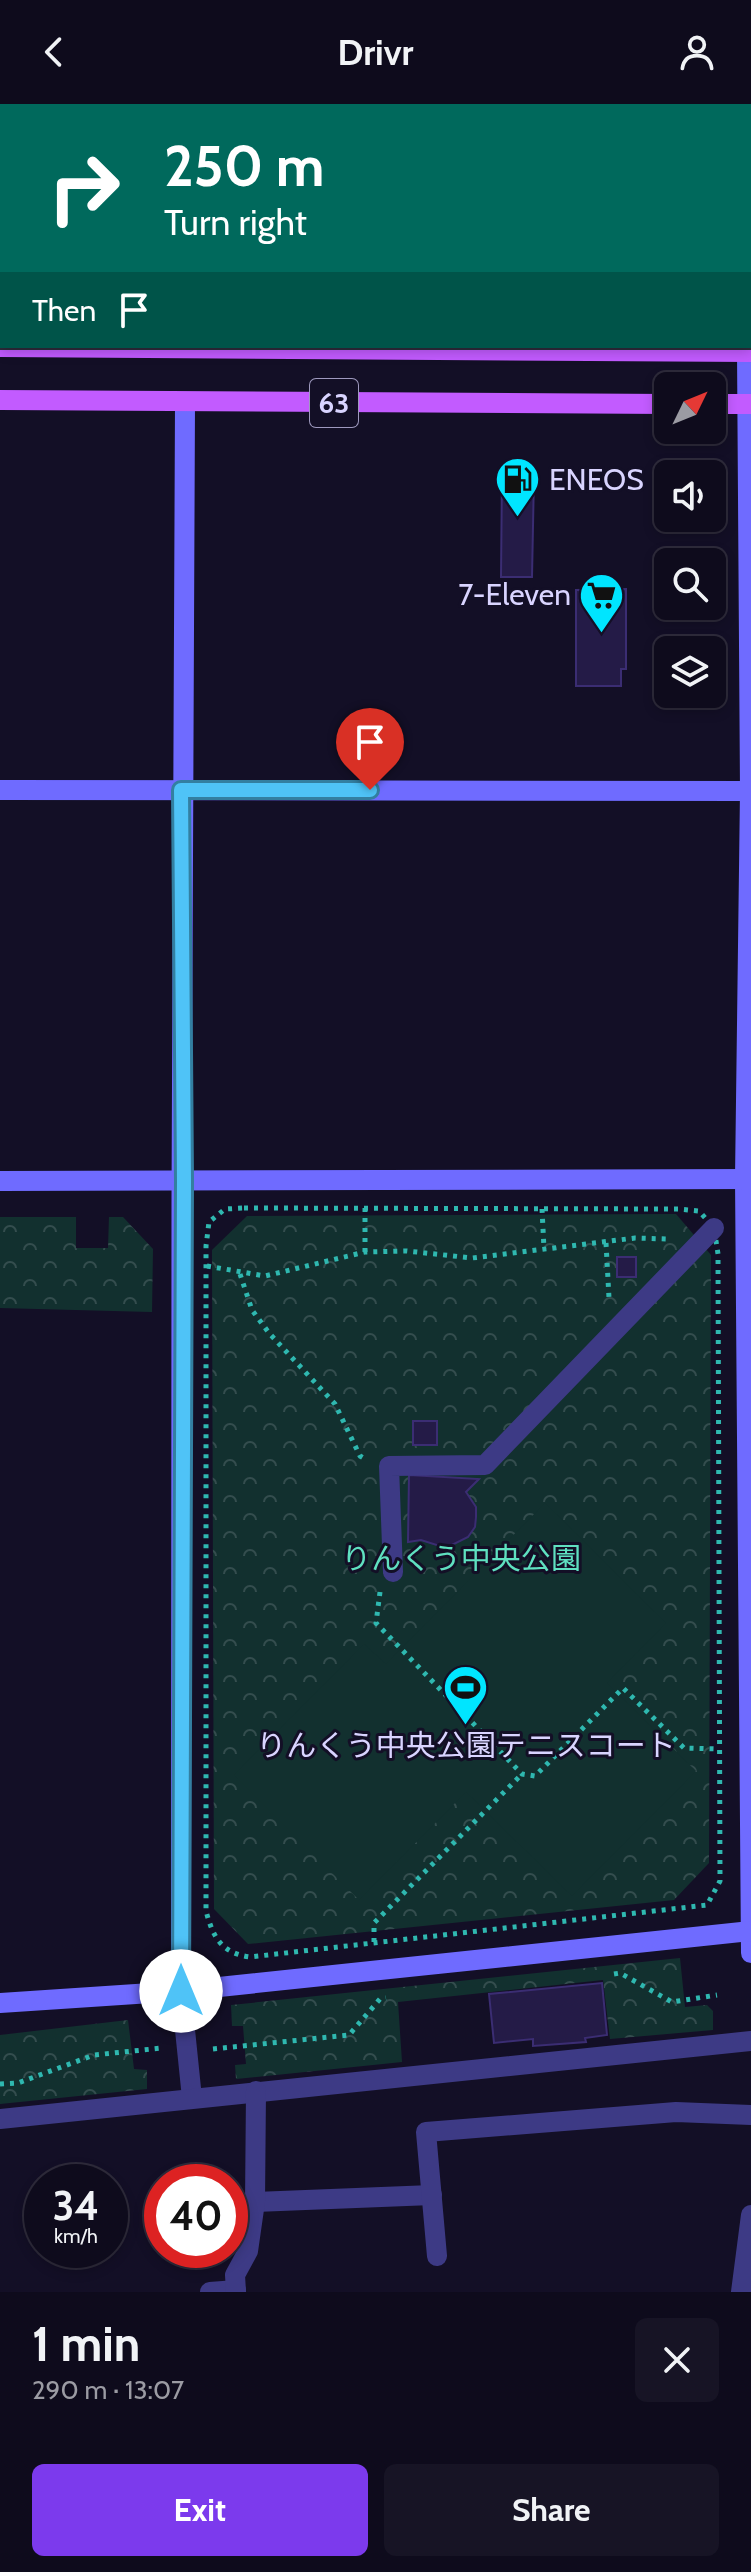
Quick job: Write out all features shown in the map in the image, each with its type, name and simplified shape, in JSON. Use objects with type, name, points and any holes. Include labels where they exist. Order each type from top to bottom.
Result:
[{"type":"main road","name":"63","points":[[150,348],[749,352]]},
{"type":"main road","name":"63","points":[[0,400],[654,404]]},
{"type":"main road","points":[[726,404],[749,404]]},
{"type":"street","points":[[749,352],[751,1953]]},
{"type":"street","points":[[185,403],[181,790],[184,1181],[181,1991],[192,2098]]},
{"type":"street","points":[[0,790],[750,791]]},
{"type":"street","points":[[0,1181],[748,1179]]},
{"type":"street","points":[[393,1572],[389,1466],[485,1465],[714,1228]]},
{"type":"street","points":[[0,2003],[181,1991],[750,1931]]},
{"type":"street","points":[[0,2119],[751,2041]]},
{"type":"street","points":[[210,2292],[236,2291],[235,2275],[248,2251],[255,2202],[256,2091]]},
{"type":"street","points":[[437,2256],[426,2132],[676,2112],[751,2115]]},
{"type":"street","points":[[255,2202],[432,2195]]},
{"type":"street","points":[[741,2292],[751,2215]]},
{"type":"path","points":[[365,1208],[365,1252]]},
{"type":"path","points":[[225,1209],[542,1209],[699,1211],[714,1228],[718,1254],[720,1881],[707,1905],[250,1957],[232,1954],[213,1937],[206,1911],[209,1222],[225,1209]]},
{"type":"path","points":[[542,1209],[544,1249]]},
{"type":"path","points":[[207,1266],[265,1276],[365,1252],[407,1251],[472,1258],[635,1238],[670,1240],[689,1253]]},
{"type":"path","points":[[606,1243],[612,1333]]},
{"type":"path","points":[[240,1274],[252,1310],[269,1333],[335,1404],[360,1456],[375,1465],[389,1466]]},
{"type":"path","points":[[393,1572],[381,1585],[376,1623],[522,1774],[535,1776],[623,1688],[684,1748],[718,1749]]},
{"type":"path","points":[[374,1942],[374,1923],[522,1774]]},
{"type":"path","points":[[605,1975],[620,1973],[672,2002],[717,1995]]},
{"type":"path","points":[[208,2050],[349,2035],[380,1999],[395,1997]]},
{"type":"path","points":[[0,2084],[18,2083],[94,2055],[167,2048]]},
{"type":"green space","name":"りんくう中央公園","points":[[676,1214],[711,1255],[709,1863],[674,1900],[248,1944],[214,1909],[212,1250],[247,1216]]},
{"type":"green space","points":[[0,1217],[76,1217],[76,1248],[108,1248],[109,1217],[123,1217],[153,1249],[152,1312],[0,1308]]},
{"type":"green space","name":"りんくう中央公園テニスコート","points":[[545,1503],[666,1623],[607,1683],[696,1771],[572,1896],[466,1792],[359,1900],[234,1775],[364,1644],[386,1664]]},
{"type":"green space","points":[[680,1958],[685,2007],[707,2005],[713,2011],[713,2030],[610,2039],[603,1980],[398,2002],[402,2062],[236,2079],[235,2065],[246,2064],[243,2026],[232,2026],[231,2005]]},
{"type":"green space","points":[[128,2020],[134,2069],[147,2070],[147,2089],[0,2104],[0,2035]]},
{"type":"building","points":[[502,474],[534,475],[532,577],[501,577]]},
{"type":"building","points":[[626,589],[626,669],[621,669],[621,686],[576,686],[576,590]]},
{"type":"building","points":[[617,1257],[636,1257],[636,1277],[617,1277]]},
{"type":"building","points":[[413,1421],[437,1421],[437,1445],[413,1445]]},
{"type":"building","points":[[409,1475],[479,1479],[466,1492],[476,1507],[475,1527],[468,1537],[446,1548],[421,1540],[408,1542]]},
{"type":"building","points":[[602,1983],[607,2035],[585,2038],[586,2042],[533,2046],[533,2039],[494,2043],[489,1994]]},
{"type":"place","name":"ENEOS","points":[[518,519]]},
{"type":"place","name":"7-Eleven","points":[[602,634]]},
{"type":"place","name":"りんくう中央公園テニスコート","points":[[466,1727]]},
{"type":"route","points":[[181,1991],[184,1181],[181,790],[370,790]]}]
